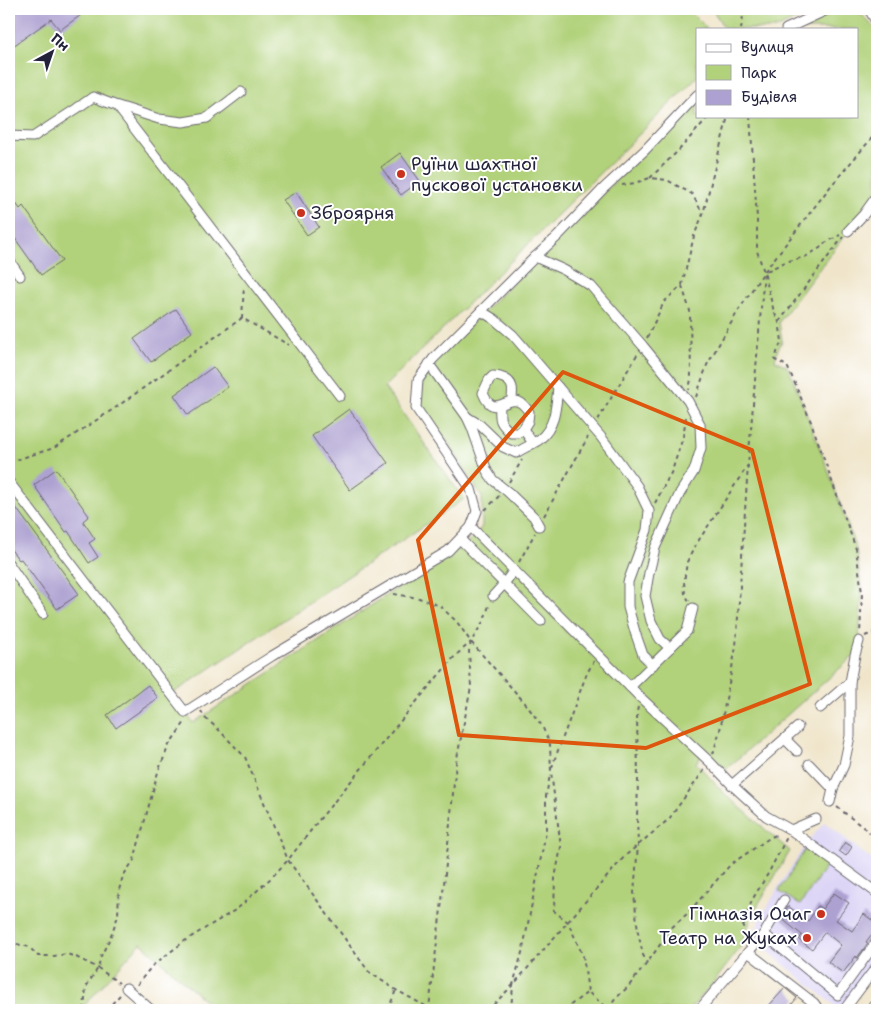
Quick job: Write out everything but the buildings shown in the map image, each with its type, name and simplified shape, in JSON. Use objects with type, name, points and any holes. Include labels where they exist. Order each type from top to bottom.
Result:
[{"type":"street","points":[[788,28],[829,9]]},
{"type":"street","points":[[867,9],[877,23]]},
{"type":"street","points":[[9,136],[34,137],[93,97],[159,119],[183,122],[208,118],[241,92]]},
{"type":"street","points":[[9,482],[186,712],[272,656],[448,551],[471,527],[477,510],[470,489],[416,408],[418,380],[433,359],[604,188],[645,150],[696,96]]},
{"type":"street","points":[[117,106],[340,396]]},
{"type":"street","points":[[848,232],[877,196]]},
{"type":"street","points":[[535,257],[564,270],[591,286],[688,402],[700,424],[701,448],[694,471],[680,494],[655,548],[645,596],[651,621],[660,638],[670,648]]},
{"type":"street","points":[[9,260],[20,276]]},
{"type":"street","points":[[481,312],[494,319],[513,335],[602,437],[637,486],[649,511],[647,530],[628,582],[628,607],[643,655],[653,665]]},
{"type":"street","points":[[429,364],[467,417],[487,471],[493,480],[534,517],[539,526]]},
{"type":"street","points":[[500,406],[499,418],[501,424],[512,433],[518,433],[523,430],[528,421],[529,412],[520,402],[512,400],[500,406],[489,404],[483,393],[488,380],[493,376],[499,376],[510,383],[513,388],[512,400]]},
{"type":"street","points":[[467,417],[480,425],[503,447],[516,453],[540,439],[549,430],[554,416],[558,387]]},
{"type":"street","points":[[523,430],[533,443]]},
{"type":"street","points":[[471,527],[641,698],[766,816],[791,830],[877,893]]},
{"type":"street","points":[[460,539],[541,621]]},
{"type":"street","points":[[9,564],[43,614]]},
{"type":"street","points":[[493,596],[514,570]]},
{"type":"street","points":[[630,687],[687,631],[692,608]]},
{"type":"street","points":[[830,802],[833,789],[844,765],[850,736],[850,682],[859,641]]},
{"type":"street","points":[[820,708],[850,682]]},
{"type":"street","points":[[732,785],[798,727]]},
{"type":"street","points":[[785,739],[797,751]]},
{"type":"street","points":[[809,764],[833,789]]},
{"type":"street","points":[[791,830],[816,819]]},
{"type":"street","points":[[699,1010],[764,934],[784,900]]},
{"type":"street","points":[[764,934],[838,995],[877,941]]},
{"type":"street","points":[[748,952],[814,1008]]},
{"type":"street","points":[[844,1010],[877,966]]},
{"type":"street","points":[[128,990],[151,1010]]},
{"type":"path","points":[[741,28],[744,9]]},
{"type":"path","points":[[650,178],[707,118]]},
{"type":"path","points":[[750,118],[757,251],[774,312],[779,322],[782,341],[774,360],[787,366],[793,379],[811,422],[856,549],[862,592],[859,641]]},
{"type":"path","points":[[692,409],[707,365],[738,311],[764,272],[830,187],[877,132]]},
{"type":"path","points":[[619,185],[650,178],[667,180],[692,194],[703,214]]},
{"type":"path","points":[[764,272],[785,262],[805,257],[823,244],[848,232]]},
{"type":"path","points":[[779,322],[848,232]]},
{"type":"path","points":[[488,1010],[513,985],[625,856],[669,818],[710,762],[720,730],[736,647],[748,465],[764,272]]},
{"type":"path","points":[[9,462],[54,448],[118,406],[242,318],[246,273]]},
{"type":"path","points":[[242,318],[296,349]]},
{"type":"path","points":[[692,608],[685,594],[684,582],[687,562],[695,546],[748,465]]},
{"type":"path","points":[[380,592],[419,598],[440,606],[457,622],[471,642],[525,703],[542,726],[550,744],[551,772],[560,847],[555,878],[554,911],[568,922],[583,956],[588,992],[608,1010],[616,998],[628,987],[647,963],[668,930],[688,913],[731,864],[771,838],[791,830]]},
{"type":"path","points":[[197,704],[205,718],[245,757],[288,860],[369,972],[430,1010],[456,763],[471,687],[469,651],[471,642],[484,620],[493,596]]},
{"type":"path","points":[[859,641],[877,631]]},
{"type":"path","points":[[109,1010],[108,1008],[152,966],[186,940],[237,909],[272,877],[455,656],[471,642]]},
{"type":"path","points":[[512,1010],[513,985],[523,949],[546,832],[546,796],[551,772],[587,673],[598,655]]},
{"type":"path","points":[[641,698],[637,712],[638,845],[634,893],[638,932],[647,963]]},
{"type":"path","points":[[84,1010],[86,987],[98,968],[101,956],[118,916],[119,890],[123,876],[134,860],[158,772],[169,744],[185,722],[186,712]]},
{"type":"path","points":[[830,802],[877,838]]},
{"type":"path","points":[[748,952],[740,933],[752,900],[791,830]]},
{"type":"path","points":[[9,942],[29,947],[38,956],[67,954],[76,957],[98,968],[128,990]]},
{"type":"path","points":[[388,1010],[396,990]]},
{"type":"path","points":[[566,1010],[564,1009],[588,992]]},
{"type":"highlighted area","points":[[563,372],[752,450],[810,684],[646,748],[459,735],[418,540]]},
{"type":"shaded area","name":"Гімназія Очаг","points":[[825,822],[877,864],[877,962],[840,1010],[751,938],[777,889],[807,842]]},
{"type":"green space","points":[[9,9],[688,9],[707,28],[696,28],[696,78],[384,387],[464,499],[172,694],[193,723],[475,537],[482,526],[482,497],[447,441],[421,408],[420,387],[425,375],[438,357],[696,101],[696,118],[858,118],[858,28],[799,28],[842,9],[854,11],[865,18],[876,30],[877,34],[877,190],[779,322],[782,341],[775,360],[787,366],[793,379],[856,549],[862,593],[859,641],[855,655],[724,771],[704,752],[696,763],[726,795],[790,851],[753,913],[740,948],[714,982],[689,1010],[215,1010],[141,943],[80,1010],[9,1010]]},
{"type":"green space","points":[[712,9],[818,9],[778,28],[724,28]]},
{"type":"green space","points":[[808,845],[830,860],[800,905],[779,891]]},
{"type":"place","name":"Руїни шахтної пускової установки","points":[[401,174]]},
{"type":"place","name":"Зброярня","points":[[301,213]]},
{"type":"place","name":"Гімназія Очаг","points":[[821,914]]},
{"type":"place","name":"Театр на Жуках","points":[[807,938]]}]
